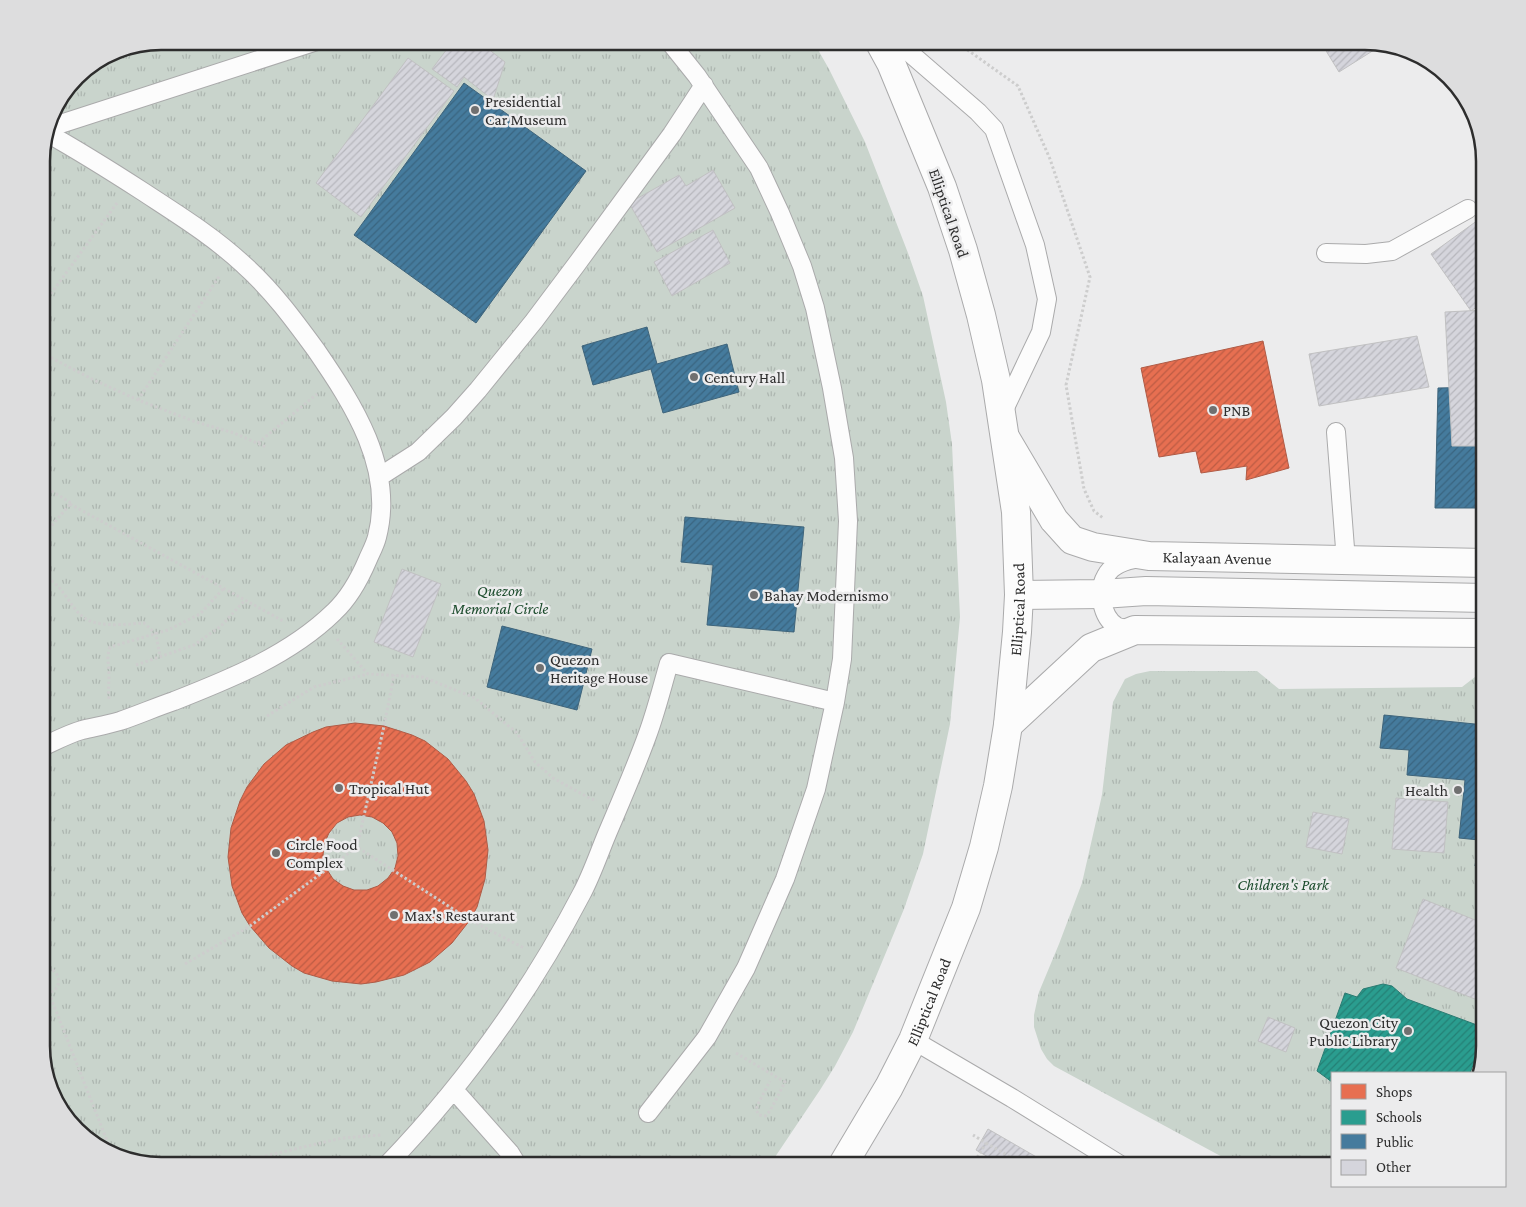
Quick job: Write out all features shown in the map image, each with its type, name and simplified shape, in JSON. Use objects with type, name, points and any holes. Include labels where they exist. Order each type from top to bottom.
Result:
[{"type":"main road","name":"Elliptical Road","points":[[847,1157],[889,1088],[913,1040],[966,908],[984,848],[998,786],[1008,724],[1019,596],[1016,512],[996,380],[981,315],[942,186],[917,124],[884,50]]},
{"type":"main road","name":"Kalayaan Avenue","points":[[1004,427],[1054,520],[1072,540],[1093,547],[1149,556],[1476,563]]},
{"type":"main road","points":[[1019,596],[1146,591],[1476,598]]},
{"type":"main road","points":[[1132,592],[1121,601],[1117,611],[1122,623],[1135,630]]},
{"type":"main road","points":[[1008,724],[1091,648],[1135,630],[1476,633]]},
{"type":"lane","points":[[56,125],[289,50]]},
{"type":"lane","points":[[648,1112],[707,1037],[746,968],[785,879],[813,798],[835,702],[842,659],[848,521],[844,458],[830,379],[815,308],[802,266],[759,168],[704,85],[676,50]]},
{"type":"lane","points":[[906,50],[978,112],[994,129],[1035,245],[1047,299],[1043,324],[1004,427]]},
{"type":"lane","points":[[379,478],[418,452],[454,417],[478,390],[576,265],[672,134],[704,85]]},
{"type":"lane","points":[[50,744],[79,731],[112,723],[220,683],[289,647],[307,634],[335,611],[354,587],[376,539],[380,522],[381,502],[375,458],[368,438],[356,414],[304,333],[263,282],[233,255],[198,228],[131,184],[53,137]]},
{"type":"lane","points":[[1326,253],[1366,254],[1392,251],[1468,208]]},
{"type":"lane","points":[[1336,432],[1346,561]]},
{"type":"lane","points":[[1135,630],[1117,627],[1107,617],[1103,606],[1102,594],[1106,576],[1113,568],[1122,561],[1149,556]]},
{"type":"lane","points":[[395,1157],[419,1132],[454,1090],[505,1021],[545,959],[583,891],[648,734],[669,663],[835,702]]},
{"type":"lane","points":[[913,1040],[1107,1157]]},
{"type":"lane","points":[[454,1090],[512,1157]]},
{"type":"path","points":[[50,295],[131,184]]},
{"type":"path","points":[[138,400],[233,255]]},
{"type":"path","points":[[50,357],[138,400],[196,422],[234,433],[266,447]]},
{"type":"path","points":[[258,443],[335,379]]},
{"type":"path","points":[[50,490],[70,504],[307,634]]},
{"type":"path","points":[[50,528],[70,504]]},
{"type":"path","points":[[50,581],[59,587],[77,612],[90,621],[114,625],[144,623],[156,634],[160,657]]},
{"type":"path","points":[[112,723],[107,688],[109,674],[106,656],[110,647],[168,630],[200,614],[224,588]]},
{"type":"path","points":[[136,665],[194,645],[221,626],[245,600]]},
{"type":"path","points":[[322,622],[368,674]]},
{"type":"path","points":[[267,716],[314,687],[368,674],[423,677],[475,698],[517,733],[536,762],[553,778],[591,799],[619,805]]},
{"type":"path","points":[[185,964],[250,926],[357,847],[394,675]]},
{"type":"path","points":[[357,847],[470,920],[545,959]]},
{"type":"path","points":[[50,968],[53,969],[58,976],[58,985],[50,994]]},
{"type":"path","points":[[50,997],[108,1144]]},
{"type":"path","points":[[736,1053],[785,1082],[770,1110],[765,1116],[760,1115],[756,1110],[770,1081]]},
{"type":"path","points":[[261,1157],[342,1138],[419,1132]]},
{"type":"path","points":[[973,1135],[1010,1157]]},
{"type":"path","points":[[977,1157],[986,1143]]},
{"type":"green space","name":"Quezon Memorial Circle","points":[[161,50],[818,50],[865,142],[923,296],[946,402],[952,444],[960,617],[950,724],[923,854],[904,909],[853,1032],[820,1090],[775,1157],[153,1157],[118,1149],[93,1134],[73,1114],[61,1095],[56,1082],[50,1054],[50,153],[58,118],[65,105],[77,88],[99,69],[118,58],[139,52]]},
{"type":"green space","name":"Children's Park","points":[[1150,671],[1257,671],[1279,689],[1462,687],[1476,676],[1476,1054],[1473,1072],[1331,1072],[1331,1157],[1222,1157],[1054,1066],[1047,1059],[1041,1049],[1034,1027],[1034,1015],[1039,992],[1082,883],[1102,795],[1113,702],[1125,679]]},
{"type":"building: Shops","name":"PNB","points":[[1263,341],[1289,468],[1246,480],[1247,466],[1201,473],[1196,451],[1159,457],[1141,368]]},
{"type":"building: Shops","name":"Circle Food Complex","points":[[355,723],[384,726],[425,741],[448,759],[466,781],[474,794],[484,821],[488,850],[485,879],[477,907],[470,920],[452,943],[430,962],[404,975],[361,984],[332,981],[304,973],[269,948],[250,926],[242,913],[232,886],[228,857],[231,828],[247,787],[264,764],[286,745],[326,727]],"holes":[[[360,815],[372,817],[383,823],[392,832],[397,843],[398,856],[395,868],[388,878],[378,886],[367,890],[354,890],[343,886],[333,879],[326,868],[323,856],[324,844],[329,833],[337,823],[348,817]]]},
{"type":"building: Schools","name":"Quezon City Public Library","points":[[1383,984],[1392,986],[1407,999],[1476,1025],[1476,1054],[1470,1072],[1331,1072],[1331,1081],[1317,1071],[1345,993],[1357,997],[1363,989]]},
{"type":"building: Public","name":"Presidential Car Museum","points":[[464,83],[586,171],[476,323],[354,235]]},
{"type":"building: Public","name":"Century Hall","points":[[647,327],[657,364],[727,344],[739,392],[663,413],[651,369],[593,385],[582,346]]},
{"type":"building: Public","points":[[1476,387],[1476,508],[1435,508],[1438,388]]},
{"type":"building: Public","name":"Bahay Modernismo","points":[[685,517],[804,527],[794,632],[707,625],[713,565],[681,562]]},
{"type":"building: Public","name":"Quezon Heritage House","points":[[502,626],[592,649],[577,710],[487,687]]},
{"type":"building: Public","points":[[1384,715],[1476,724],[1476,840],[1459,838],[1465,780],[1407,775],[1409,750],[1380,748]]},
{"type":"building: Other","points":[[446,50],[490,50],[505,62],[493,100],[464,77],[457,87],[432,69]]},
{"type":"building: Other","points":[[1326,50],[1374,50],[1339,72]]},
{"type":"building: Other","points":[[408,58],[454,91],[361,217],[316,183]]},
{"type":"building: Other","points":[[713,170],[735,208],[657,252],[629,203],[679,175],[686,186]]},
{"type":"building: Other","points":[[1476,222],[1476,307],[1471,311],[1431,254]]},
{"type":"building: Other","points":[[713,230],[730,263],[672,296],[654,262]]},
{"type":"building: Other","points":[[1476,310],[1476,446],[1452,446],[1445,312]]},
{"type":"building: Other","points":[[1417,336],[1429,387],[1319,406],[1309,354]]},
{"type":"building: Other","points":[[402,569],[441,584],[413,657],[374,642]]},
{"type":"building: Other","points":[[1396,798],[1448,802],[1444,853],[1392,849]]},
{"type":"building: Other","points":[[1313,812],[1349,819],[1342,854],[1306,847]]},
{"type":"building: Other","points":[[1423,899],[1476,920],[1476,999],[1396,968]]},
{"type":"building: Other","points":[[1268,1017],[1295,1028],[1286,1052],[1258,1041]]},
{"type":"building: Other","points":[[988,1129],[1036,1157],[988,1157],[976,1150]]},
{"type":"place","name":"Presidential Car Museum","points":[[475,110]]},
{"type":"place","name":"Century Hall","points":[[694,377]]},
{"type":"place","name":"PNB","points":[[1213,410]]},
{"type":"place","name":"Bahay Modernismo","points":[[754,595]]},
{"type":"place","name":"Quezon Heritage House","points":[[540,668]]},
{"type":"place","name":"Tropical Hut","points":[[339,788]]},
{"type":"place","name":"Health","points":[[1458,790]]},
{"type":"place","name":"Circle Food Complex","points":[[276,853]]},
{"type":"place","name":"Max's Restaurant","points":[[394,915]]},
{"type":"place","name":"Quezon City Public Library","points":[[1408,1031]]}]
